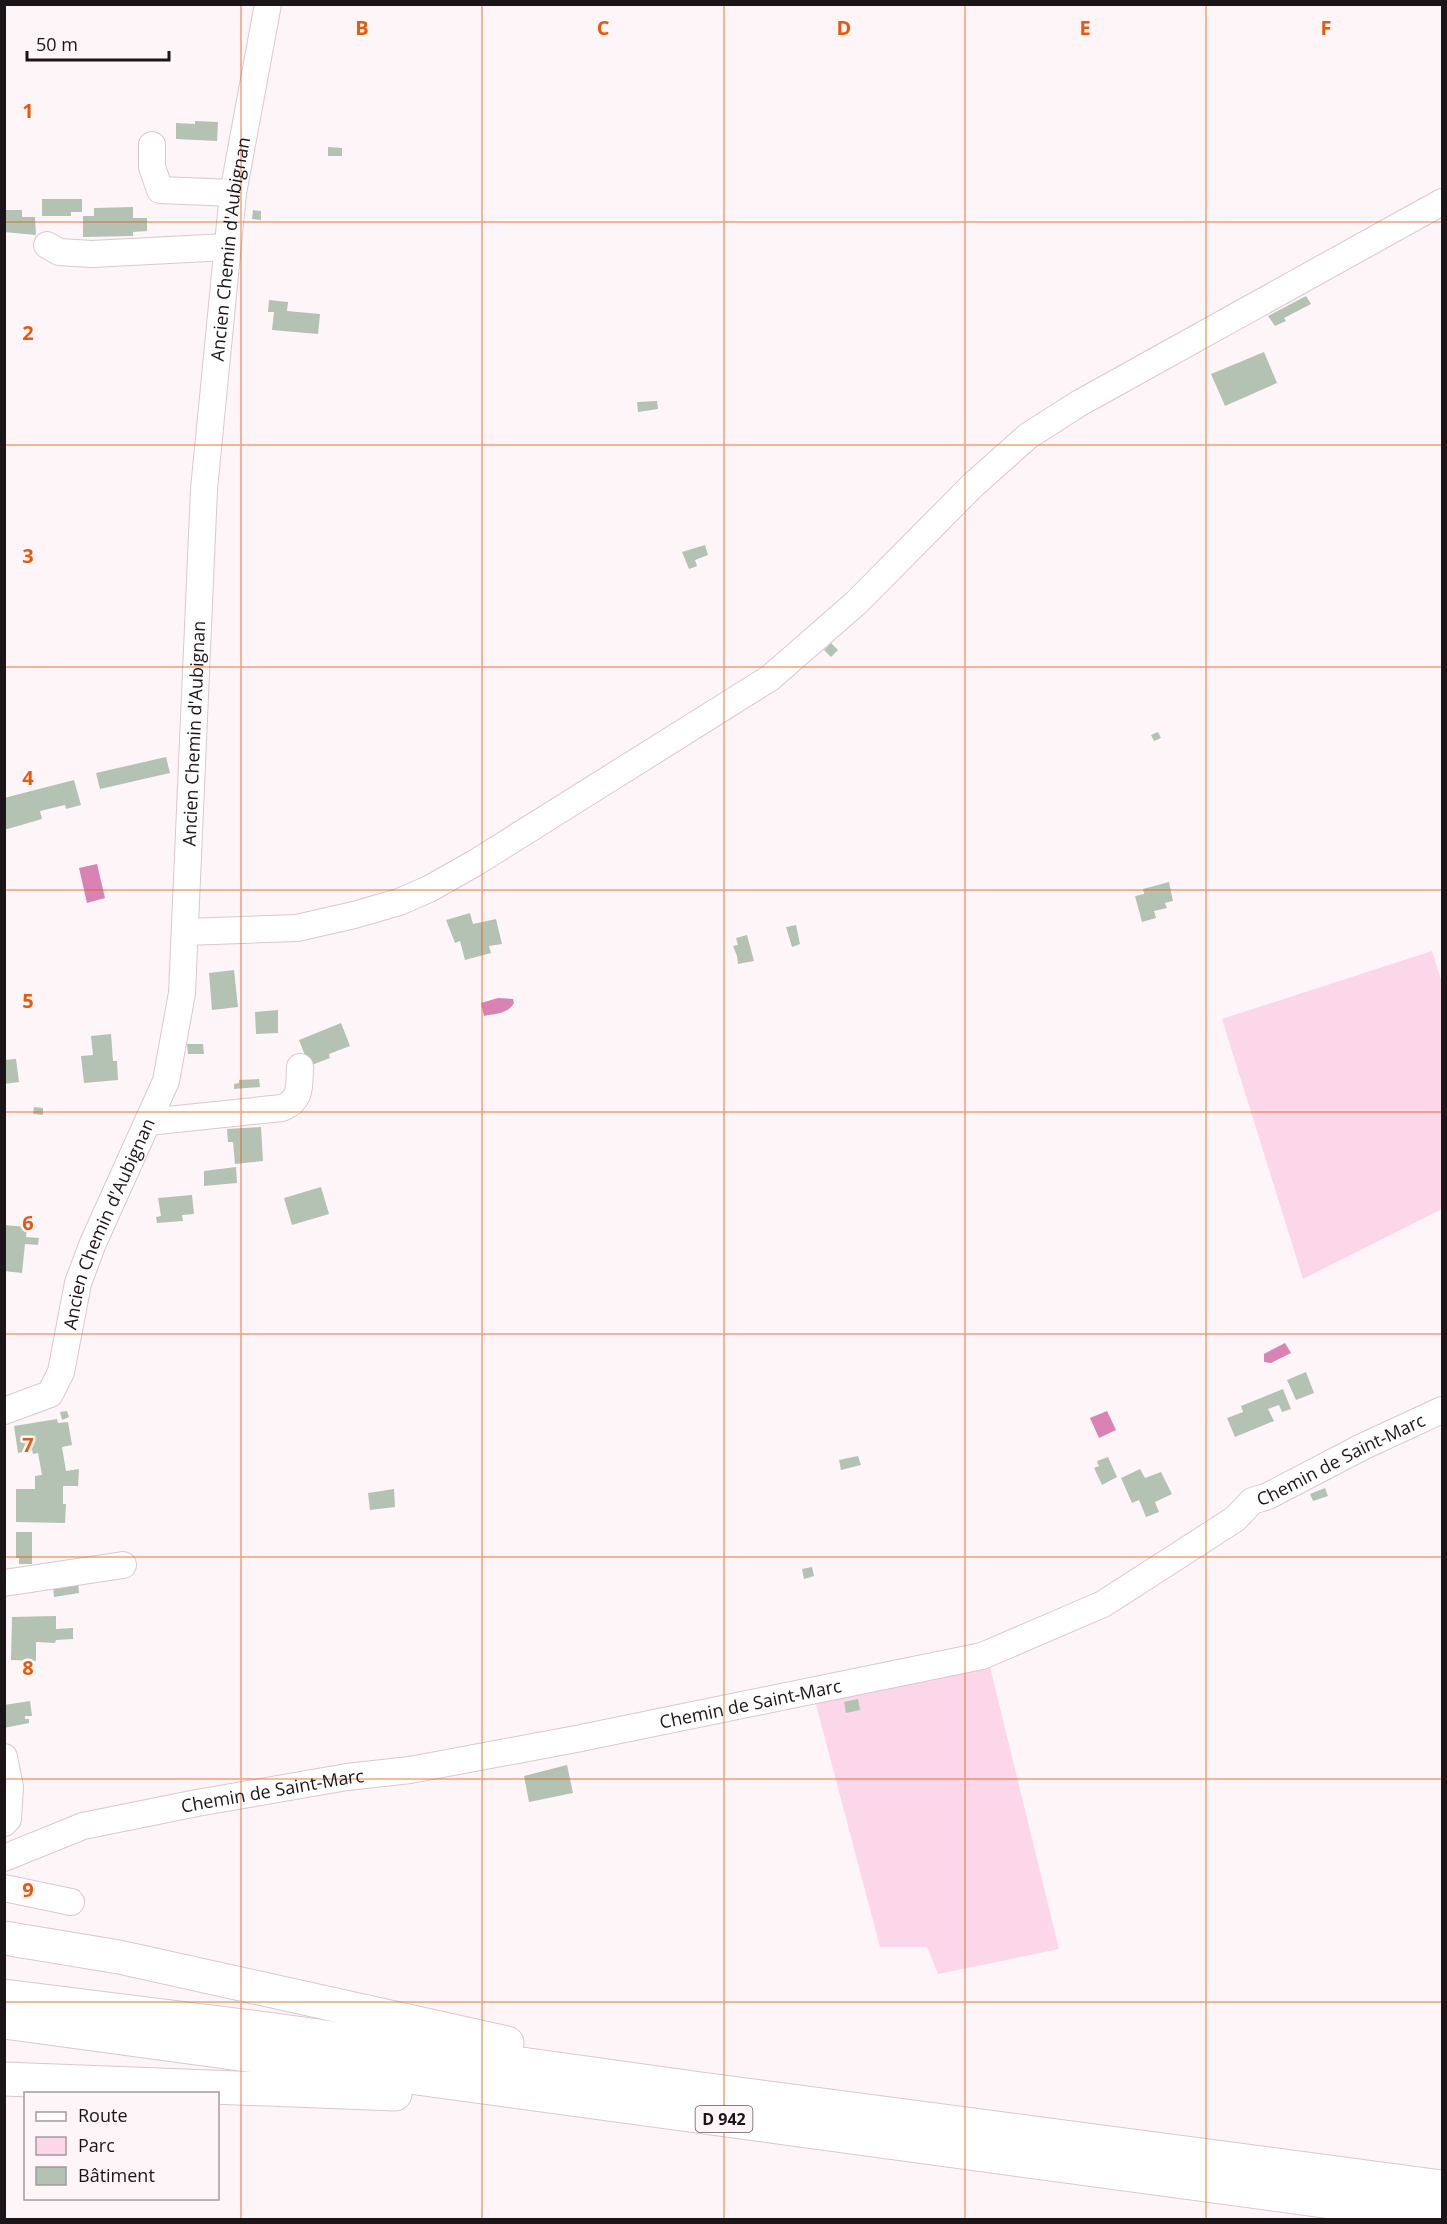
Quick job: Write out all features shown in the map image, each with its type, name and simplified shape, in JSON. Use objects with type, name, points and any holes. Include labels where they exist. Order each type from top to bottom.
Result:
[{"type":"highway","name":"D 942","points":[[4,1938],[119,1957],[605,2064],[702,2103]]},
{"type":"highway","name":"D 942","points":[[4,1995],[275,2030],[702,2103],[1443,2217]]},
{"type":"highway","name":"D 942","points":[[4,2022],[1443,2187]]},
{"type":"highway","name":"D 942","points":[[4,2079],[441,2096],[702,2103]]},
{"type":"street","name":"Ancien Chemin d'Aubignan","points":[[4,1411],[50,1394],[54,1387],[65,1357],[78,1283],[93,1243],[166,1081],[182,993],[204,489],[217,375],[233,193],[268,4]]},
{"type":"street","points":[[152,145],[152,167],[160,190],[233,193]]},
{"type":"street","points":[[185,932],[297,928],[354,915],[409,898],[475,863],[770,678],[856,603],[973,485],[1028,436],[1078,404],[1443,202]]},
{"type":"street","points":[[47,245],[59,252],[92,254],[227,247]]},
{"type":"street","points":[[148,1122],[282,1108],[293,1104],[299,1091],[300,1067]]},
{"type":"street","name":"Chemin de Saint-Marc","points":[[4,1858],[83,1826],[197,1803],[347,1777],[410,1770],[576,1739],[981,1656],[1103,1604],[1234,1519],[1252,1502],[1364,1446],[1443,1410]]},
{"type":"street","points":[[4,1582],[123,1565]]},
{"type":"street","points":[[4,1757],[10,1787],[8,1819],[4,1823]]},
{"type":"street","points":[[4,1888],[71,1902]]},
{"type":"green space","points":[[1432,951],[1442,983],[1442,1209],[1303,1279],[1222,1019]]},
{"type":"green space","points":[[990,1667],[1059,1949],[938,1974],[927,1947],[880,1947],[815,1701]]},
{"type":"shaded area","points":[[97,864],[105,898],[87,903],[79,868]]},
{"type":"shaded area","points":[[498,998],[513,999],[514,1003],[505,1011],[484,1016],[481,1003]]},
{"type":"shaded area","points":[[1285,1343],[1291,1353],[1271,1363],[1264,1362],[1264,1354]]},
{"type":"shaded area","points":[[1107,1411],[1116,1430],[1099,1438],[1090,1418]]},
{"type":"building","points":[[195,121],[218,122],[217,141],[176,139],[176,123],[195,124]]},
{"type":"building","points":[[328,147],[342,148],[342,156],[328,156]]},
{"type":"building","points":[[42,199],[82,199],[82,212],[71,212],[71,216],[42,216]]},
{"type":"building","points":[[133,207],[133,218],[147,218],[147,231],[133,232],[133,236],[83,237],[83,216],[94,216],[94,208]]},
{"type":"building","points":[[4,210],[22,210],[22,217],[35,217],[36,235],[4,232]]},
{"type":"building","points":[[253,210],[261,211],[261,220],[252,219]]},
{"type":"building","points":[[1306,296],[1311,304],[1284,318],[1286,321],[1275,326],[1268,316]]},
{"type":"building","points":[[269,300],[288,302],[287,311],[320,314],[318,334],[272,330],[274,312],[268,312]]},
{"type":"building","points":[[1264,352],[1277,383],[1225,406],[1211,374]]},
{"type":"building","points":[[657,401],[658,409],[638,412],[637,402]]},
{"type":"building","points":[[705,545],[708,555],[695,560],[697,566],[689,569],[682,552]]},
{"type":"building","points":[[831,643],[838,650],[831,657],[824,650]]},
{"type":"building","points":[[1158,732],[1161,738],[1154,741],[1151,735]]},
{"type":"building","points":[[166,757],[170,773],[100,789],[96,773]]},
{"type":"building","points":[[74,780],[81,805],[66,809],[65,805],[40,811],[42,819],[4,830],[4,798]]},
{"type":"building","points":[[1169,882],[1173,901],[1165,903],[1167,908],[1154,911],[1156,918],[1142,922],[1135,896],[1144,894],[1143,889]]},
{"type":"building","points":[[470,913],[473,924],[496,919],[502,944],[489,946],[491,953],[465,960],[460,941],[455,943],[446,920]]},
{"type":"building","points":[[796,925],[800,944],[792,947],[786,927]]},
{"type":"building","points":[[747,935],[754,961],[738,964],[733,946],[738,945],[736,938]]},
{"type":"building","points":[[234,970],[238,1007],[212,1010],[209,973]]},
{"type":"building","points":[[278,1010],[278,1033],[256,1034],[255,1012]]},
{"type":"building","points":[[341,1023],[350,1046],[329,1054],[330,1058],[309,1066],[299,1040]]},
{"type":"building","points":[[111,1034],[113,1061],[117,1061],[118,1080],[84,1083],[81,1056],[93,1055],[91,1036]]},
{"type":"building","points":[[187,1044],[203,1044],[204,1054],[188,1054]]},
{"type":"building","points":[[16,1059],[19,1082],[4,1084],[4,1060]]},
{"type":"building","points":[[259,1079],[260,1087],[234,1089],[234,1084],[239,1083],[239,1080]]},
{"type":"building","points":[[34,1107],[43,1108],[43,1115],[33,1114]]},
{"type":"building","points":[[261,1127],[263,1161],[235,1164],[233,1142],[228,1142],[227,1129]]},
{"type":"building","points":[[236,1167],[237,1183],[204,1186],[204,1171]]},
{"type":"building","points":[[321,1187],[329,1214],[292,1225],[284,1198]]},
{"type":"building","points":[[192,1195],[194,1214],[182,1215],[183,1221],[157,1223],[156,1217],[161,1216],[158,1198]]},
{"type":"building","points":[[4,1225],[27,1227],[26,1237],[39,1238],[38,1245],[25,1244],[22,1273],[4,1271]]},
{"type":"building","points":[[1306,1372],[1314,1393],[1296,1400],[1287,1380]]},
{"type":"building","points":[[1283,1389],[1291,1409],[1282,1412],[1279,1405],[1268,1409],[1274,1421],[1235,1437],[1227,1418],[1243,1412],[1241,1406]]},
{"type":"building","points":[[67,1411],[69,1417],[62,1420],[60,1412]]},
{"type":"building","points":[[57,1419],[58,1423],[68,1422],[72,1445],[62,1447],[66,1471],[79,1469],[78,1486],[63,1486],[63,1504],[66,1504],[65,1523],[16,1522],[16,1489],[35,1489],[35,1476],[42,1475],[38,1453],[33,1454],[32,1450],[18,1453],[14,1426]]},
{"type":"building","points":[[858,1456],[861,1465],[841,1470],[839,1460]]},
{"type":"building","points":[[1108,1457],[1117,1477],[1102,1485],[1094,1468],[1099,1466],[1097,1461]]},
{"type":"building","points":[[1140,1469],[1145,1478],[1161,1472],[1172,1494],[1155,1502],[1159,1512],[1146,1517],[1139,1500],[1132,1503],[1121,1478]]},
{"type":"building","points":[[1325,1488],[1328,1496],[1313,1501],[1310,1494]]},
{"type":"building","points":[[394,1489],[395,1507],[370,1510],[368,1493]]},
{"type":"building","points":[[16,1532],[32,1532],[32,1564],[19,1564],[19,1558],[16,1558]]},
{"type":"building","points":[[812,1567],[814,1576],[804,1579],[802,1569]]},
{"type":"building","points":[[78,1581],[79,1593],[54,1597],[53,1585]]},
{"type":"building","points":[[56,1616],[56,1629],[73,1628],[73,1639],[56,1640],[55,1643],[36,1642],[36,1661],[11,1660],[12,1617]]},
{"type":"building","points":[[858,1699],[860,1710],[846,1713],[844,1702]]},
{"type":"building","points":[[30,1701],[32,1716],[25,1716],[25,1719],[29,1719],[29,1723],[4,1728],[4,1705]]},
{"type":"building","points":[[567,1765],[573,1793],[529,1802],[524,1776]]}]
